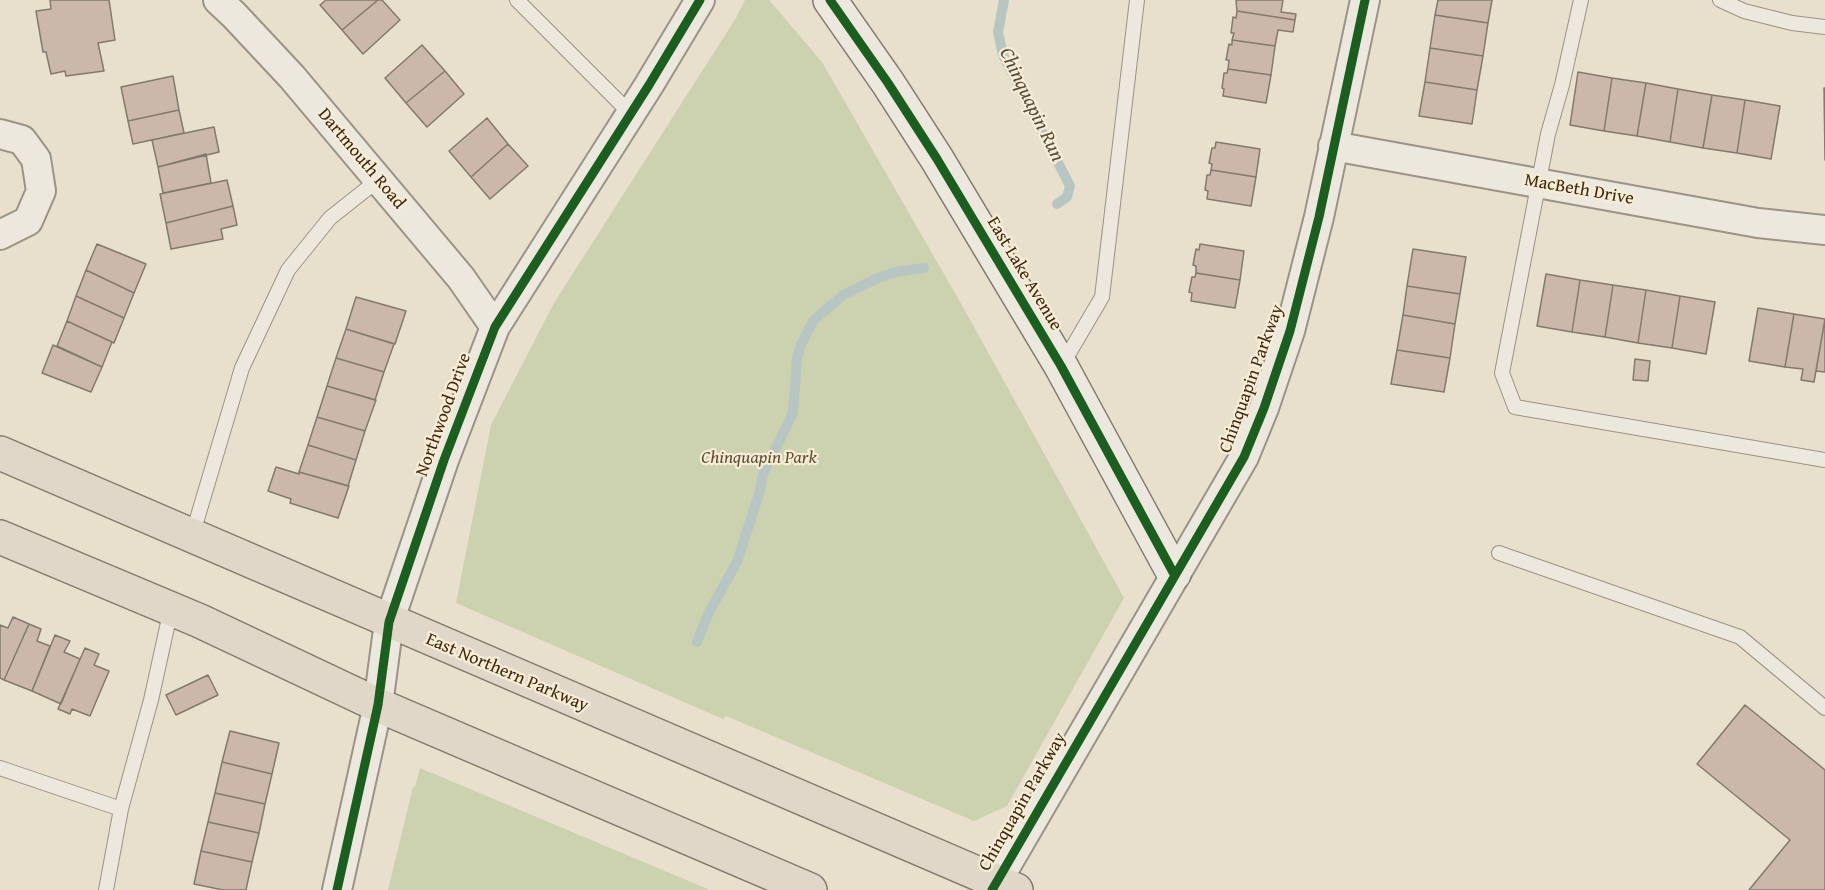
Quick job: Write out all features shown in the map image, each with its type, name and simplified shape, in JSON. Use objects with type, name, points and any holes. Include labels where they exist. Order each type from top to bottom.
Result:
[{"type":"main road","name":"East Northern Parkway","points":[[0,453],[1001,887]]},
{"type":"main road","points":[[0,537],[171,609],[378,705],[810,890]]},
{"type":"street","name":"Dartmouth Road","points":[[218,0],[292,77],[461,278],[495,327]]},
{"type":"street","name":"Northwood Drive","points":[[337,890],[378,705],[389,622],[444,460],[495,327],[650,85],[700,0]]},
{"type":"street","name":"East Lake Avenue","points":[[830,0],[937,159],[1061,366],[1174,574]]},
{"type":"street","name":"Chinquapin Parkway","points":[[1001,887],[1174,574],[1244,457],[1264,408],[1290,331],[1319,217],[1365,0]]},
{"type":"street","points":[[0,134],[22,140],[36,159],[41,191],[28,221],[0,235]]},
{"type":"street","name":"MacBeth Drive","points":[[1333,146],[1758,223],[1825,230]]},
{"type":"lane","points":[[517,0],[630,113]]},
{"type":"lane","points":[[1061,366],[1102,297],[1137,0]]},
{"type":"lane","points":[[1581,0],[1562,85],[1548,134],[1502,373],[1515,407],[1825,460]]},
{"type":"lane","points":[[1720,0],[1744,11],[1792,23],[1825,27]]},
{"type":"lane","points":[[192,537],[242,368],[288,270],[330,218],[378,180]]},
{"type":"lane","points":[[1499,553],[1740,637],[1825,708]]},
{"type":"lane","points":[[106,890],[121,809],[151,700],[171,609]]},
{"type":"lane","points":[[0,768],[121,809]]},
{"type":"green space","name":"Chinquapin Park","points":[[745,0],[769,0],[822,62],[963,307],[1124,598],[1007,806],[974,821],[726,716],[723,719],[456,603],[491,425],[554,303],[736,18]]},
{"type":"green space","points":[[420,768],[710,890],[388,890],[413,787],[415,787]]},
{"type":"building","points":[[50,0],[109,0],[115,40],[98,43],[104,71],[66,76],[65,71],[51,74],[46,52],[43,52],[36,11],[51,9]]},
{"type":"building","points":[[326,0],[378,0],[342,30],[320,5]]},
{"type":"building","points":[[378,0],[382,0],[400,20],[363,54],[342,30]]},
{"type":"building","points":[[1236,0],[1283,0],[1281,12],[1296,14],[1295,20],[1237,11]]},
{"type":"building","points":[[1438,0],[1492,0],[1488,23],[1435,15]]},
{"type":"building","points":[[1237,11],[1295,20],[1293,32],[1278,30],[1275,46],[1232,40],[1233,17],[1236,18]]},
{"type":"building","points":[[1435,15],[1488,23],[1483,56],[1430,48]]},
{"type":"building","points":[[1232,40],[1275,46],[1271,75],[1228,69],[1229,60],[1226,60]]},
{"type":"building","points":[[422,45],[445,71],[406,103],[385,78]]},
{"type":"building","points":[[1430,48],[1483,56],[1477,90],[1425,82]]},
{"type":"building","points":[[1228,69],[1271,75],[1266,103],[1223,96],[1224,73],[1227,73]]},
{"type":"building","points":[[445,71],[464,94],[427,127],[406,103]]},
{"type":"building","points":[[1578,72],[1612,78],[1604,131],[1570,125]]},
{"type":"building","points":[[173,76],[179,110],[128,121],[121,87]]},
{"type":"building","points":[[1612,78],[1646,83],[1637,136],[1604,131]]},
{"type":"building","points":[[1425,82],[1477,90],[1472,124],[1419,116]]},
{"type":"building","points":[[1646,83],[1678,89],[1670,142],[1637,136]]},
{"type":"building","points":[[1824,88],[1825,88],[1825,160]]},
{"type":"building","points":[[1678,89],[1712,95],[1703,148],[1670,142]]},
{"type":"building","points":[[1712,95],[1745,100],[1737,153],[1703,148]]},
{"type":"building","points":[[1745,100],[1780,106],[1771,159],[1737,153]]},
{"type":"building","points":[[179,110],[184,133],[133,144],[128,121]]},
{"type":"building","points":[[487,118],[508,144],[471,177],[449,151]]},
{"type":"building","points":[[214,127],[219,152],[158,167],[152,140]]},
{"type":"building","points":[[1216,142],[1260,149],[1256,177],[1211,170],[1212,164],[1209,163],[1212,148],[1215,148]]},
{"type":"building","points":[[508,144],[528,166],[490,199],[471,177]]},
{"type":"building","points":[[206,154],[211,183],[163,193],[158,167]]},
{"type":"building","points":[[1211,170],[1256,177],[1251,206],[1207,199],[1208,191],[1205,190],[1207,175],[1210,175]]},
{"type":"building","points":[[227,180],[233,206],[166,223],[160,194]]},
{"type":"building","points":[[233,206],[237,225],[221,229],[223,239],[171,249],[166,223]]},
{"type":"building","points":[[97,244],[146,264],[134,293],[86,270]]},
{"type":"building","points":[[1200,244],[1244,251],[1240,280],[1196,273],[1196,266],[1193,265],[1196,249],[1199,250]]},
{"type":"building","points":[[1413,249],[1466,257],[1460,294],[1407,286]]},
{"type":"building","points":[[86,270],[134,293],[124,318],[76,296]]},
{"type":"building","points":[[1196,273],[1240,280],[1235,308],[1191,301],[1192,293],[1189,292],[1192,277],[1195,277]]},
{"type":"building","points":[[1546,274],[1580,280],[1572,332],[1537,326]]},
{"type":"building","points":[[1580,280],[1613,285],[1605,337],[1572,332]]},
{"type":"building","points":[[1613,285],[1646,290],[1638,343],[1605,337]]},
{"type":"building","points":[[1407,286],[1460,294],[1455,324],[1403,315]]},
{"type":"building","points":[[1646,290],[1680,296],[1672,348],[1638,343]]},
{"type":"building","points":[[76,296],[124,318],[114,343],[67,321]]},
{"type":"building","points":[[1680,296],[1715,302],[1706,354],[1672,348]]},
{"type":"building","points":[[356,297],[406,311],[395,344],[346,329]]},
{"type":"building","points":[[1758,308],[1794,314],[1785,367],[1749,361]]},
{"type":"building","points":[[1794,314],[1825,319],[1814,382],[1801,380],[1803,369],[1785,367]]},
{"type":"building","points":[[1403,315],[1455,324],[1450,358],[1397,350]]},
{"type":"building","points":[[1825,319],[1825,372],[1816,371]]},
{"type":"building","points":[[67,321],[112,342],[102,367],[57,346]]},
{"type":"building","points":[[346,329],[394,344],[384,372],[336,358]]},
{"type":"building","points":[[53,345],[102,367],[91,392],[42,373]]},
{"type":"building","points":[[1397,350],[1450,358],[1444,392],[1391,384]]},
{"type":"building","points":[[336,358],[384,372],[375,400],[327,386]]},
{"type":"building","points":[[1635,359],[1650,361],[1648,381],[1633,380]]},
{"type":"building","points":[[327,386],[376,400],[365,431],[317,417]]},
{"type":"building","points":[[317,417],[365,431],[356,460],[308,445]]},
{"type":"building","points":[[308,445],[356,460],[348,486],[299,472]]},
{"type":"building","points":[[276,467],[349,486],[338,518],[290,503],[291,499],[268,491]]},
{"type":"building","points":[[13,617],[29,624],[4,680],[0,678],[0,625],[8,628]]},
{"type":"building","points":[[29,624],[41,629],[37,641],[50,646],[32,691],[4,680]]},
{"type":"building","points":[[55,635],[70,641],[64,652],[80,659],[61,704],[32,691]]},
{"type":"building","points":[[85,648],[99,654],[94,665],[109,671],[90,716],[72,709],[70,714],[58,709]]},
{"type":"building","points":[[208,675],[218,695],[176,715],[166,695]]},
{"type":"building","points":[[1745,705],[1825,770],[1825,890],[1749,890],[1790,840],[1697,764]]},
{"type":"building","points":[[230,731],[279,743],[272,774],[222,762]]},
{"type":"building","points":[[222,762],[272,774],[265,804],[215,793]]},
{"type":"building","points":[[215,793],[265,804],[259,833],[208,822]]},
{"type":"building","points":[[208,822],[259,833],[252,862],[201,851]]},
{"type":"building","points":[[201,851],[252,862],[246,890],[223,890],[194,884]]},
{"type":"waterway","name":"Chinquapin Run","points":[[1004,0],[998,32],[1003,55],[1070,186],[1067,197],[1057,204]]},
{"type":"waterway","name":"Chinquapin Run","points":[[697,642],[709,612],[737,562],[760,491],[763,474],[793,413],[797,358],[813,321],[843,295],[878,278],[895,272],[924,268]]},
{"type":"cycle path","points":[[337,890],[378,705],[389,622],[444,460],[495,327],[649,85],[700,0]]},
{"type":"cycle path","points":[[830,0],[937,159],[1061,366],[1174,574]]},
{"type":"cycle path","points":[[992,890],[1244,457],[1264,408],[1290,331],[1319,217],[1365,0]]}]
